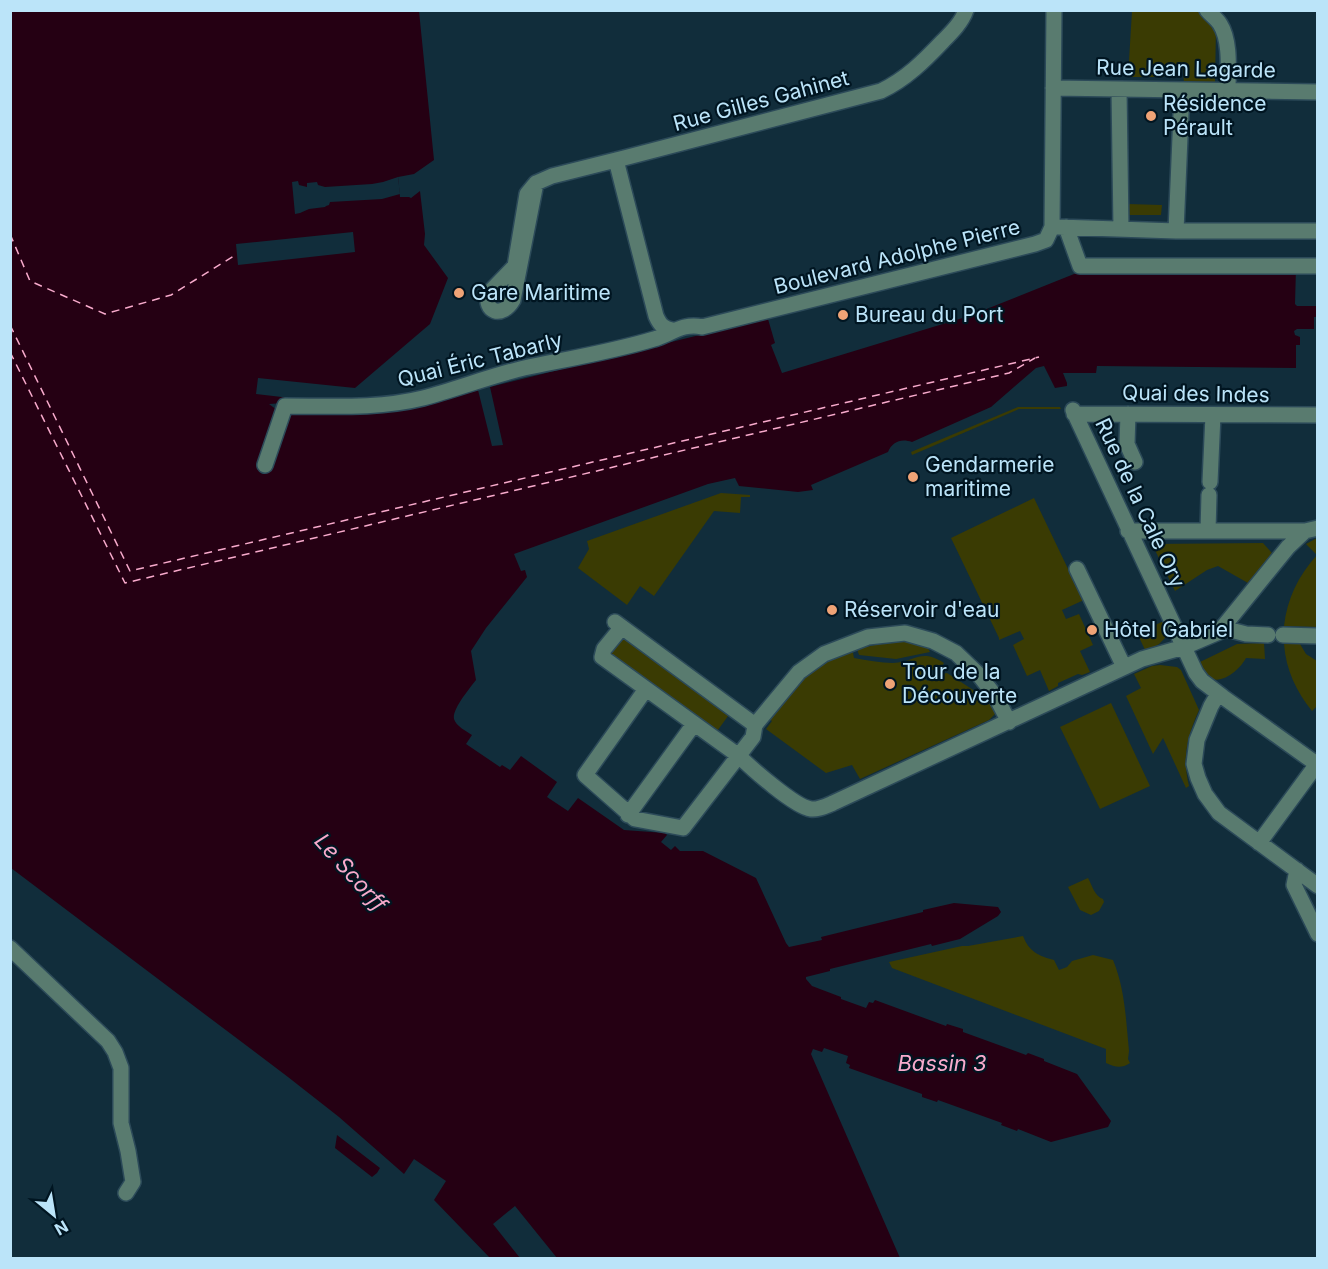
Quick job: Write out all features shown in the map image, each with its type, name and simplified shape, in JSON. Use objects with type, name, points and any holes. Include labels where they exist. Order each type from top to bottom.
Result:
[{"type":"street","name":"Rue Gilles Gahinet","points":[[536,183],[552,176],[881,91],[921,64],[953,31],[966,10]]},
{"type":"street","name":"Boulevard Adolphe Pierre","points":[[672,330],[696,325],[702,327],[1046,240],[1059,227],[1053,88],[1054,10]]},
{"type":"street","points":[[1207,10],[1223,29],[1228,51],[1228,90]]},
{"type":"street","name":"Rue Jean Lagarde","points":[[1053,88],[1317,92]]},
{"type":"street","points":[[1119,89],[1121,229]]},
{"type":"street","points":[[1176,231],[1182,90]]},
{"type":"street","points":[[616,160],[656,316],[660,325],[672,330]]},
{"type":"street","points":[[536,183],[513,300],[508,308],[501,312],[496,311],[488,304],[487,298],[515,266],[528,194],[536,183]]},
{"type":"street","points":[[1059,227],[1176,231],[1317,231]]},
{"type":"street","points":[[1059,227],[1080,266],[1317,266]]},
{"type":"street","name":"Quai Éric Tabarly","points":[[265,465],[285,406],[369,405],[422,398],[522,369],[657,339],[672,330]]},
{"type":"street","name":"Quai des Indes","points":[[1073,412],[1317,416]]},
{"type":"street","name":"Rue de la Cale Ory","points":[[1073,412],[1196,673],[1218,694],[1317,765]]},
{"type":"street","points":[[1128,414],[1127,444],[1136,462]]},
{"type":"street","points":[[1208,531],[1213,415]]},
{"type":"street","points":[[1128,531],[1311,529]]},
{"type":"street","points":[[755,725],[618,624],[604,649],[598,654],[739,756],[756,772],[803,807],[812,809],[833,803],[1142,659],[1184,647],[1219,632],[1288,547],[1311,529]]},
{"type":"street","points":[[1077,569],[1124,667]]},
{"type":"street","points":[[1223,628],[1246,634],[1317,636]]},
{"type":"street","points":[[646,689],[585,775],[634,819],[683,828],[753,737],[755,725],[799,672],[824,654],[868,637],[905,633],[933,641],[956,653],[979,675],[996,697],[1009,722]]},
{"type":"street","points":[[1218,694],[1210,706],[1206,722],[1197,740],[1194,764],[1205,794],[1219,813],[1317,886]]},
{"type":"street","points":[[628,814],[694,724]]},
{"type":"street","points":[[1259,843],[1317,765]]},
{"type":"street","points":[[1297,870],[1294,885],[1317,934]]},
{"type":"street","points":[[10,948],[108,1041],[115,1052],[121,1073],[121,1123],[133,1182],[126,1192]]},
{"type":"shaded area","points":[[1132,11],[1198,11],[1216,28],[1215,82],[1184,83],[1183,69],[1164,69],[1164,77],[1128,77]]},
{"type":"shaded area","points":[[1127,204],[1162,205],[1161,215],[1127,215]]},
{"type":"shaded area","points":[[1018,407],[1060,407],[1061,409],[1019,409],[912,455],[911,452]]},
{"type":"shaded area","points":[[721,493],[750,495],[750,497],[741,497],[740,513],[714,511],[654,596],[640,586],[627,605],[578,568],[589,549],[587,541]]},
{"type":"shaded area","points":[[1034,498],[1084,600],[1062,610],[1066,619],[1079,614],[1093,645],[1080,651],[1090,672],[1078,674],[1058,683],[1058,686],[1049,691],[1040,670],[1027,676],[1013,645],[1024,639],[1020,631],[999,640],[951,538]]},
{"type":"shaded area","points":[[1317,538],[1317,555],[1306,544]]},
{"type":"shaded area","points":[[1263,543],[1272,553],[1248,583],[1218,566],[1207,570],[1175,591],[1152,544]]},
{"type":"shaded area","points":[[1317,555],[1317,627],[1284,626],[1294,588]]},
{"type":"shaded area","points":[[1164,621],[1167,636],[1146,652],[1137,633]]},
{"type":"shaded area","points":[[624,633],[731,712],[715,734],[608,655]]},
{"type":"shaded area","points":[[902,639],[924,641],[930,652],[896,659],[859,655],[857,649]]},
{"type":"shaded area","points":[[1264,643],[1265,659],[1246,658],[1236,671],[1220,679],[1215,680],[1208,677],[1200,662],[1237,644]]},
{"type":"shaded area","points":[[1284,644],[1300,644],[1306,654],[1317,661],[1317,706],[1312,711],[1293,680]]},
{"type":"shaded area","points":[[852,648],[854,658],[878,662],[901,662],[923,656],[936,659],[944,663],[941,668],[928,672],[923,678],[928,681],[936,675],[947,673],[981,695],[996,713],[989,720],[860,779],[852,765],[826,773],[766,729],[772,721],[768,718],[802,676],[822,661]]},
{"type":"shaded area","points":[[1160,665],[1177,667],[1181,670],[1199,710],[1187,747],[1186,766],[1189,786],[1186,788],[1163,738],[1153,754],[1126,696],[1141,688],[1134,674]]},
{"type":"shaded area","points":[[1111,703],[1150,786],[1100,809],[1060,727]]},
{"type":"shaded area","points":[[1088,878],[1104,902],[1099,911],[1091,915],[1080,910],[1068,887]]},
{"type":"shaded area","points":[[1023,936],[1031,950],[1054,960],[1059,970],[1067,967],[1072,961],[1093,955],[1113,960],[1123,993],[1130,1063],[1121,1067],[1106,1063],[1106,1049],[892,968],[889,962],[962,946]]},
{"type":"water","points":[[10,11],[419,11],[434,160],[414,174],[398,177],[400,197],[411,198],[420,191],[425,234],[424,245],[448,278],[430,324],[355,388],[258,378],[256,394],[299,399],[299,402],[269,404],[281,413],[258,467],[262,474],[269,470],[286,414],[395,409],[478,390],[492,446],[503,445],[490,387],[764,319],[768,319],[775,343],[771,345],[782,373],[969,316],[1079,272],[1296,268],[1295,304],[1297,306],[1317,306],[1318,317],[1314,317],[1314,329],[1294,331],[1295,335],[1300,337],[1300,345],[1296,345],[1296,368],[1097,366],[1096,373],[1063,373],[1067,386],[1055,388],[1044,366],[1036,368],[991,407],[912,442],[904,440],[897,442],[888,452],[811,485],[813,490],[798,492],[739,486],[735,478],[708,484],[514,554],[521,571],[525,570],[527,577],[486,628],[471,651],[476,680],[454,715],[457,724],[472,735],[466,744],[500,767],[502,765],[510,770],[521,756],[557,782],[547,797],[568,811],[578,798],[624,830],[665,833],[667,835],[661,842],[671,850],[675,846],[680,851],[703,851],[756,878],[789,947],[954,903],[998,907],[1001,912],[998,916],[960,939],[830,969],[830,971],[806,977],[806,979],[812,986],[866,1008],[869,1002],[873,1003],[875,1000],[946,1026],[947,1024],[963,1029],[963,1032],[1026,1055],[1028,1053],[1077,1074],[1111,1121],[1108,1127],[1051,1142],[938,1100],[937,1102],[922,1097],[922,1094],[849,1068],[850,1065],[846,1063],[848,1056],[824,1048],[822,1052],[813,1049],[811,1054],[900,1258],[490,1258],[434,1200],[446,1181],[414,1159],[404,1174],[339,1117],[288,1077],[11,868]]},
{"type":"water","points":[[337,1135],[380,1168],[377,1173],[372,1177],[335,1148]]},
{"type":"pier","points":[[398,177],[400,194],[382,199],[330,202],[325,207],[295,214],[292,182],[298,181],[299,185],[307,187],[307,183],[317,182],[318,185],[325,187],[372,184]]},
{"type":"pier","points":[[353,232],[355,252],[238,265],[236,244]]},
{"type":"pier","points":[[515,1206],[557,1258],[520,1258],[493,1224]]},
{"type":"ferry route","points":[[10,234],[30,281],[105,314],[171,295],[237,254]]},
{"type":"ferry route","points":[[10,325],[130,571],[1039,357]]},
{"type":"ferry route","points":[[10,352],[125,583],[1009,373],[1035,358]]},
{"type":"place","name":"Résidence Pérault","points":[[1151,116]]},
{"type":"place","name":"Gare Maritime","points":[[459,293]]},
{"type":"place","name":"Bureau du Port","points":[[843,315]]},
{"type":"place","name":"Gendarmerie maritime","points":[[913,477]]},
{"type":"place","name":"Réservoir d'eau","points":[[832,610]]},
{"type":"place","name":"Hôtel Gabriel","points":[[1092,630]]},
{"type":"place","name":"Tour de la Découverte","points":[[890,684]]},
{"type":"water label","name":"Le Scorff","points":[[351,872]]},
{"type":"water label","name":"Bassin 3","points":[[942,1063]]}]
